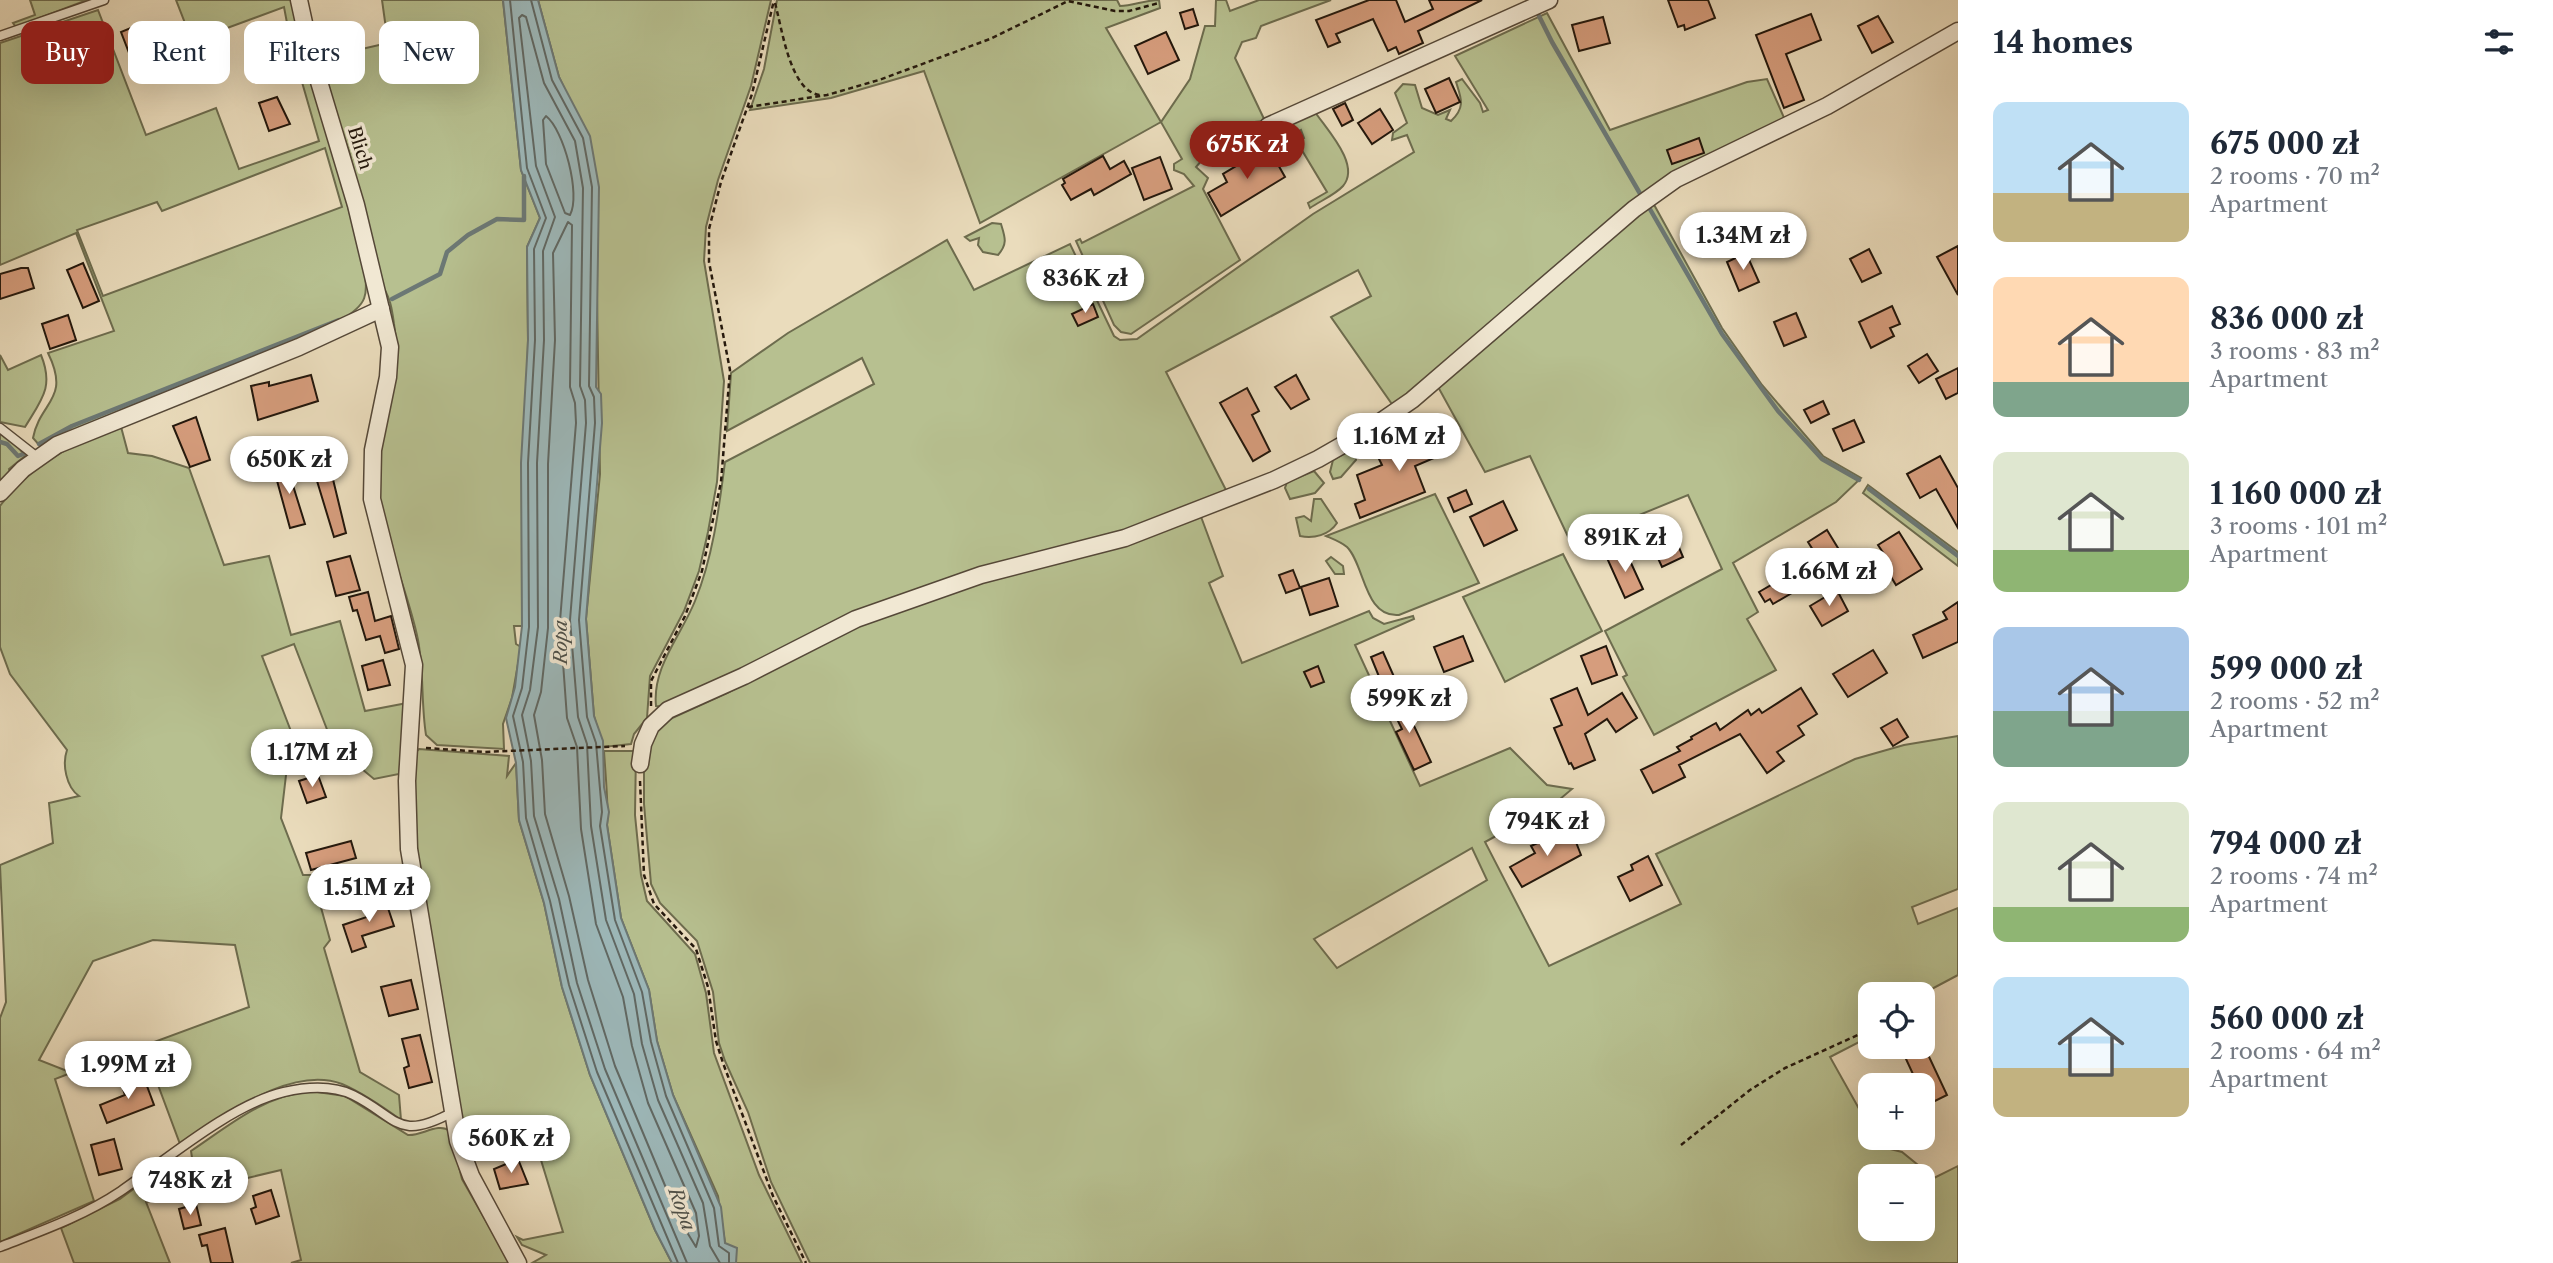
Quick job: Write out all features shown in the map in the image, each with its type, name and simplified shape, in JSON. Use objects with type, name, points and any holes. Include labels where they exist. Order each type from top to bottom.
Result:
[{"type":"street","name":"Blich","points":[[299,0],[311,55],[356,205],[390,347],[389,372],[373,450],[372,499],[414,665],[407,781],[409,849],[458,1141],[471,1176],[518,1263]]},
{"type":"street","points":[[1268,126],[1549,0]]},
{"type":"street","points":[[640,764],[643,746],[656,718],[885,607],[1016,564],[1110,543],[1274,480],[1318,459],[1367,431],[1412,400],[1654,193],[1676,179],[1827,106],[1958,31]]},
{"type":"street","points":[[0,493],[37,457],[57,445],[299,347],[381,309]]},
{"type":"lane","points":[[0,36],[104,0]]},
{"type":"lane","points":[[0,428],[37,457]]},
{"type":"lane","points":[[0,1247],[100,1203],[245,1108],[280,1093],[314,1088],[337,1090],[352,1095],[396,1122],[415,1128],[453,1112]]},
{"type":"path","points":[[774,0],[798,82],[814,94],[827,95]]},
{"type":"path","points":[[656,718],[651,705],[651,681],[685,616],[702,572],[721,482],[730,370],[709,262],[709,229],[721,181],[748,107],[774,0]]},
{"type":"path","points":[[748,107],[827,95],[879,80],[990,39],[1068,1],[1115,11],[1129,11],[1159,3]]},
{"type":"path","points":[[410,746],[484,752],[643,746]]},
{"type":"path","points":[[640,764],[644,875],[654,904],[696,949],[708,987],[716,1041],[723,1063],[773,1196],[806,1263]]},
{"type":"path","points":[[1681,1145],[1750,1090],[1785,1068],[1858,1035]]},
{"type":"green space","points":[[30,0],[87,0],[32,21],[21,21],[21,25],[16,27],[13,23],[35,15]]},
{"type":"green space","points":[[176,0],[292,0],[298,21],[287,21],[284,7],[230,27],[230,21],[184,21]]},
{"type":"green space","points":[[382,0],[503,0],[521,170],[540,218],[527,247],[528,340],[522,626],[514,626],[516,644],[521,647],[512,698],[503,724],[504,749],[437,745],[426,735],[418,640],[383,518],[378,475],[381,437],[396,365],[393,318],[389,298],[381,284],[350,155],[326,84],[365,84],[365,48],[379,45],[379,84],[479,84],[479,21],[385,21]]},
{"type":"green space","points":[[538,0],[771,0],[751,86],[718,180],[706,227],[704,261],[724,381],[717,482],[708,532],[699,571],[684,611],[650,676],[647,718],[634,734],[631,744],[603,747],[594,716],[586,619],[600,474],[597,298],[571,103],[559,77]]},
{"type":"green space","points":[[777,0],[1117,0],[1120,6],[1159,0],[1160,8],[1106,28],[1161,122],[980,223],[924,71],[831,98],[750,110],[764,69]]},
{"type":"green space","points":[[1216,0],[1226,0],[1230,11],[1259,0],[1331,0],[1261,26],[1256,38],[1242,42],[1235,58],[1265,121],[1222,125],[1209,152],[1196,167],[1208,178],[1203,189],[1240,260],[1131,334],[1121,332],[1114,325],[1076,241],[1080,239],[1082,243],[1194,186],[1184,174],[1174,170],[1174,164],[1182,159],[1161,122],[1190,79],[1205,26],[1215,26]]},
{"type":"green space","points":[[98,10],[102,21],[65,21]]},
{"type":"green space","points":[[1547,13],[1610,130],[1747,82],[1767,79],[1785,120],[1694,164],[1394,407],[1331,317],[1371,296],[1358,270],[1166,372],[1228,494],[1110,539],[871,607],[667,707],[656,706],[658,678],[695,601],[711,550],[725,462],[874,384],[862,358],[727,431],[731,373],[788,333],[947,240],[974,290],[1070,244],[1114,336],[1120,340],[1137,339],[1313,214],[1414,152],[1407,135],[1392,140],[1393,133],[1407,123],[1395,93],[1403,84],[1415,85],[1422,108],[1438,115],[1450,110],[1446,119],[1451,121],[1459,111],[1461,98],[1456,82],[1462,79],[1480,103],[1483,112],[1488,110],[1455,56]]},
{"type":"green space","points":[[21,36],[21,84],[114,84],[114,52],[146,135],[216,108],[239,169],[319,141],[303,84],[315,84],[364,266],[366,292],[357,309],[341,320],[215,371],[204,373],[40,446],[33,438],[52,399],[56,381],[48,353],[114,331],[76,233],[0,265],[0,43]],"holes":[[[325,148],[342,207],[103,296],[77,230],[157,202],[162,211]]]},
{"type":"green space","points":[[1315,112],[1340,148],[1348,168],[1343,186],[1310,208],[1308,203],[1327,192],[1297,142],[1304,138],[1301,130],[1293,134],[1290,130],[1277,137],[1275,132]]},
{"type":"green space","points":[[1652,201],[1722,328],[1762,385],[1823,456],[1861,478],[1836,502],[1733,563],[1758,612],[1747,619],[1776,670],[1654,735],[1623,677],[1627,675],[1605,631],[1722,569],[1688,495],[1571,543],[1530,456],[1485,472],[1437,385]]},
{"type":"green space","points":[[992,223],[1001,224],[1004,237],[1003,247],[998,255],[983,252],[978,245],[979,238],[970,241],[965,237]]},
{"type":"green space","points":[[0,355],[8,370],[41,355],[45,366],[44,392],[25,427],[0,422]]},
{"type":"green space","points":[[120,423],[128,453],[152,456],[189,468],[224,565],[269,556],[291,635],[340,621],[365,711],[407,703],[399,774],[374,779],[333,745],[294,644],[262,656],[299,752],[304,756],[288,758],[281,818],[303,875],[312,875],[330,940],[324,948],[360,1072],[399,1095],[401,1120],[342,1084],[322,1080],[300,1081],[257,1097],[180,1144],[148,1058],[159,1053],[154,1042],[249,1007],[235,945],[153,940],[93,961],[39,1060],[67,1071],[76,1071],[55,1079],[94,1201],[0,1242],[0,1018],[6,1002],[0,865],[53,843],[49,803],[79,796],[66,775],[67,750],[10,674],[0,647],[0,506],[25,478],[39,467],[70,447]]},
{"type":"green space","points":[[0,433],[12,439],[25,456],[9,469],[11,474],[0,485]]},
{"type":"green space","points":[[1349,451],[1355,453],[1356,460],[1341,477],[1333,479],[1330,472],[1333,460]]},
{"type":"green space","points":[[1314,471],[1324,483],[1315,493],[1290,499],[1285,488],[1287,482]]},
{"type":"green space","points":[[1868,485],[1958,552],[1958,566],[1863,493]]},
{"type":"green space","points":[[1435,494],[1479,583],[1399,615],[1387,614],[1372,600],[1347,547],[1326,536]]},
{"type":"green space","points":[[1314,499],[1321,499],[1337,523],[1330,531],[1321,535],[1300,536],[1296,518],[1304,516],[1311,521]]},
{"type":"green space","points":[[1200,514],[1223,576],[1209,583],[1242,663],[1369,611],[1373,618],[1384,624],[1413,616],[1414,619],[1355,645],[1420,786],[1510,748],[1547,785],[1572,789],[1553,805],[1485,842],[1549,966],[1681,904],[1656,854],[1855,759],[1904,745],[1958,736],[1958,889],[1912,907],[1918,924],[1958,908],[1958,975],[1935,987],[1935,982],[1858,982],[1858,1043],[1830,1057],[1858,1107],[1858,1150],[1894,1150],[1902,1152],[1917,1164],[1858,1164],[1858,1241],[1935,1241],[1935,1178],[1958,1166],[1958,1263],[810,1263],[771,1182],[748,1112],[725,1061],[719,1043],[713,992],[697,941],[660,903],[651,884],[644,804],[644,761],[659,724],[727,693],[860,623],[1025,566]],"holes":[[[1472,848],[1487,880],[1337,968],[1314,939]]]},
{"type":"green space","points":[[1563,554],[1602,631],[1505,682],[1463,597]]},
{"type":"green space","points":[[1331,557],[1343,566],[1344,574],[1335,574],[1326,561]]},
{"type":"green space","points":[[419,749],[509,756],[507,776],[516,763],[519,820],[544,903],[562,987],[590,1075],[655,1230],[672,1263],[532,1263],[546,1255],[522,1245],[517,1237],[523,1240],[563,1232],[529,1121],[471,1135],[474,1162],[465,1134],[437,992],[422,896],[415,800],[416,752]]},
{"type":"green space","points":[[604,751],[636,751],[635,815],[641,875],[647,901],[695,954],[706,993],[714,1053],[759,1175],[802,1263],[736,1263],[725,1243],[718,1196],[673,1095],[657,1041],[649,990],[621,918],[607,825]]},
{"type":"green space","points":[[310,1091],[345,1096],[408,1135],[440,1128],[450,1131],[462,1179],[510,1263],[291,1263],[301,1260],[281,1170],[146,1202],[170,1263],[74,1263],[61,1228],[120,1199],[139,1185],[141,1189],[194,1171],[191,1151],[261,1106],[292,1094]]},
{"type":"water","name":"Ropa","points":[[503,0],[538,0],[559,77],[590,136],[599,187],[596,387],[601,394],[602,423],[586,619],[594,716],[603,741],[604,787],[609,812],[607,825],[621,918],[649,990],[657,1041],[673,1095],[721,1207],[725,1243],[737,1248],[736,1263],[672,1263],[655,1230],[590,1075],[562,987],[544,903],[519,820],[516,763],[506,718],[515,687],[522,626],[521,463],[528,340],[527,247],[540,218],[521,170]]},
{"type":"building","points":[[1369,0],[1396,0],[1405,22],[1433,9],[1429,0],[1482,0],[1418,31],[1423,43],[1399,54],[1396,47],[1388,51],[1373,19],[1336,34],[1340,42],[1328,47],[1316,20]]},
{"type":"building","points":[[1668,0],[1708,0],[1715,18],[1685,30],[1684,25],[1678,27]]},
{"type":"building","points":[[1193,9],[1198,25],[1185,29],[1180,13]]},
{"type":"building","points":[[1811,14],[1821,40],[1786,54],[1804,100],[1784,108],[1756,35]]},
{"type":"building","points":[[1878,16],[1893,42],[1872,53],[1858,26]]},
{"type":"building","points":[[1603,17],[1610,43],[1579,51],[1572,25]]},
{"type":"building","points":[[128,29],[128,50],[121,32]]},
{"type":"building","points":[[1166,32],[1179,60],[1148,74],[1135,46]]},
{"type":"building","points":[[1449,78],[1460,102],[1436,113],[1425,89]]},
{"type":"building","points":[[277,97],[290,124],[269,131],[259,103]]},
{"type":"building","points":[[1345,103],[1353,120],[1342,126],[1333,109]]},
{"type":"building","points":[[1380,109],[1393,130],[1372,144],[1358,123]]},
{"type":"building","points":[[1699,138],[1704,153],[1672,164],[1667,150]]},
{"type":"building","points":[[1268,147],[1285,177],[1221,216],[1208,193],[1227,182],[1223,174]]},
{"type":"building","points":[[1103,156],[1110,169],[1124,161],[1131,174],[1094,195],[1091,189],[1071,200],[1062,185],[1065,183],[1063,179]]},
{"type":"building","points":[[1160,157],[1172,189],[1144,200],[1132,168]]},
{"type":"building","points":[[1958,246],[1958,295],[1937,257]]},
{"type":"building","points":[[1869,249],[1881,273],[1862,282],[1850,259]]},
{"type":"building","points":[[1746,253],[1759,282],[1739,291],[1727,262]]},
{"type":"building","points":[[83,263],[99,301],[83,308],[67,270]]},
{"type":"building","points":[[28,268],[34,288],[0,299],[0,274]]},
{"type":"building","points":[[1093,304],[1098,317],[1078,326],[1072,314]]},
{"type":"building","points":[[1892,306],[1900,324],[1890,328],[1894,336],[1871,348],[1859,322]]},
{"type":"building","points":[[1796,313],[1806,337],[1784,346],[1774,322]]},
{"type":"building","points":[[68,315],[76,340],[50,349],[42,324]]},
{"type":"building","points":[[1927,354],[1938,371],[1919,383],[1908,366]]},
{"type":"building","points":[[1958,368],[1958,393],[1946,399],[1936,379]]},
{"type":"building","points":[[311,375],[318,401],[258,420],[251,386],[269,382],[269,386]]},
{"type":"building","points":[[1296,375],[1309,399],[1291,409],[1275,387]]},
{"type":"building","points":[[1247,388],[1259,411],[1252,415],[1270,451],[1253,461],[1220,403]]},
{"type":"building","points":[[1823,401],[1829,414],[1811,423],[1804,410]]},
{"type":"building","points":[[196,417],[210,460],[190,467],[173,426]]},
{"type":"building","points":[[1854,420],[1864,442],[1843,451],[1833,429]]},
{"type":"building","points":[[1437,426],[1448,452],[1415,466],[1425,492],[1360,518],[1355,504],[1365,500],[1357,475],[1382,465],[1377,455]]},
{"type":"building","points":[[1940,456],[1958,488],[1958,528],[1936,489],[1920,498],[1907,474]]},
{"type":"building","points":[[286,463],[305,524],[290,528],[273,466]]},
{"type":"building","points":[[330,467],[346,533],[334,537],[314,471]]},
{"type":"building","points":[[1466,490],[1472,504],[1454,512],[1448,498]]},
{"type":"building","points":[[1503,501],[1517,530],[1484,546],[1470,517]]},
{"type":"building","points":[[1827,530],[1841,553],[1804,575],[1809,583],[1773,604],[1770,599],[1765,602],[1759,592],[1776,582],[1772,574],[1813,550],[1808,542]]},
{"type":"building","points":[[1672,531],[1683,557],[1662,567],[1650,541]]},
{"type":"building","points":[[1899,532],[1922,569],[1896,585],[1885,567],[1890,563],[1878,545]]},
{"type":"building","points":[[1625,550],[1643,589],[1625,598],[1607,558]]},
{"type":"building","points":[[350,556],[360,590],[336,596],[327,562]]},
{"type":"building","points":[[1293,570],[1300,588],[1286,593],[1279,575]]},
{"type":"building","points":[[1329,578],[1338,606],[1310,615],[1301,587]]},
{"type":"building","points":[[1837,590],[1848,611],[1822,626],[1810,606]]},
{"type":"building","points":[[368,592],[375,621],[391,616],[399,649],[385,653],[380,636],[366,640],[357,610],[353,611],[349,597]]},
{"type":"building","points":[[1958,602],[1958,642],[1923,658],[1913,635],[1947,619],[1943,612]]},
{"type":"building","points":[[1463,636],[1473,661],[1444,672],[1434,647]]},
{"type":"building","points":[[1606,646],[1617,675],[1592,684],[1581,656]]},
{"type":"building","points":[[1873,650],[1887,673],[1848,697],[1833,674]]},
{"type":"building","points":[[1383,652],[1395,679],[1382,684],[1371,657]]},
{"type":"building","points":[[383,660],[390,685],[368,690],[362,666]]},
{"type":"building","points":[[1318,666],[1324,682],[1311,687],[1304,672]]},
{"type":"building","points":[[1577,688],[1588,715],[1622,693],[1637,718],[1616,732],[1607,719],[1585,734],[1595,760],[1574,769],[1571,763],[1569,764],[1554,728],[1562,725],[1551,699]]},
{"type":"building","points":[[1801,688],[1817,714],[1798,726],[1804,735],[1777,752],[1784,761],[1767,773],[1740,734],[1679,765],[1685,777],[1653,793],[1641,770],[1680,751],[1677,747],[1716,723],[1720,730],[1748,710],[1751,715],[1759,709],[1762,713]]},
{"type":"building","points":[[1399,694],[1431,762],[1414,770],[1396,732],[1402,729],[1387,699]]},
{"type":"building","points":[[1897,719],[1908,737],[1893,746],[1881,728]]},
{"type":"building","points":[[318,775],[326,797],[307,803],[299,781]]},
{"type":"building","points":[[1566,830],[1572,832],[1581,855],[1522,887],[1510,867],[1535,853],[1531,846]]},
{"type":"building","points":[[351,841],[356,858],[311,870],[306,853]]},
{"type":"building","points":[[1648,856],[1662,885],[1630,901],[1618,877],[1633,870],[1631,865]]},
{"type":"building","points":[[381,898],[383,903],[386,902],[394,926],[362,936],[366,947],[352,952],[343,925],[367,917],[364,909],[369,907],[368,903]]},
{"type":"building","points":[[411,980],[418,1009],[389,1016],[381,987]]},
{"type":"building","points":[[420,1035],[432,1082],[409,1088],[404,1068],[409,1066],[402,1039]]},
{"type":"building","points":[[1906,1059],[1930,1059],[1947,1095],[1935,1101],[1935,1073],[1912,1073]]},
{"type":"building","points":[[144,1078],[154,1105],[107,1123],[100,1105],[125,1095],[122,1086]]},
{"type":"building","points":[[114,1139],[122,1169],[99,1175],[91,1145]]},
{"type":"building","points":[[518,1159],[528,1184],[500,1189],[494,1169]]},
{"type":"building","points":[[271,1190],[279,1216],[256,1224],[251,1209],[256,1207],[253,1196]]},
{"type":"building","points":[[196,1204],[201,1225],[184,1229],[179,1209]]},
{"type":"building","points":[[225,1228],[233,1263],[211,1263],[207,1245],[202,1246],[199,1235]]},
{"type":"waterway","points":[[1536,10],[1642,197]]},
{"type":"waterway","points":[[392,299],[440,274],[447,252],[468,235],[497,219],[524,220],[524,176]]},
{"type":"waterway","points":[[1647,204],[1722,334],[1778,411],[1822,459],[1859,480]]},
{"type":"waterway","points":[[39,444],[72,426],[339,320]]},
{"type":"waterway","points":[[0,442],[7,444],[18,456],[26,453]]},
{"type":"waterway","points":[[1869,489],[1958,556]]}]
